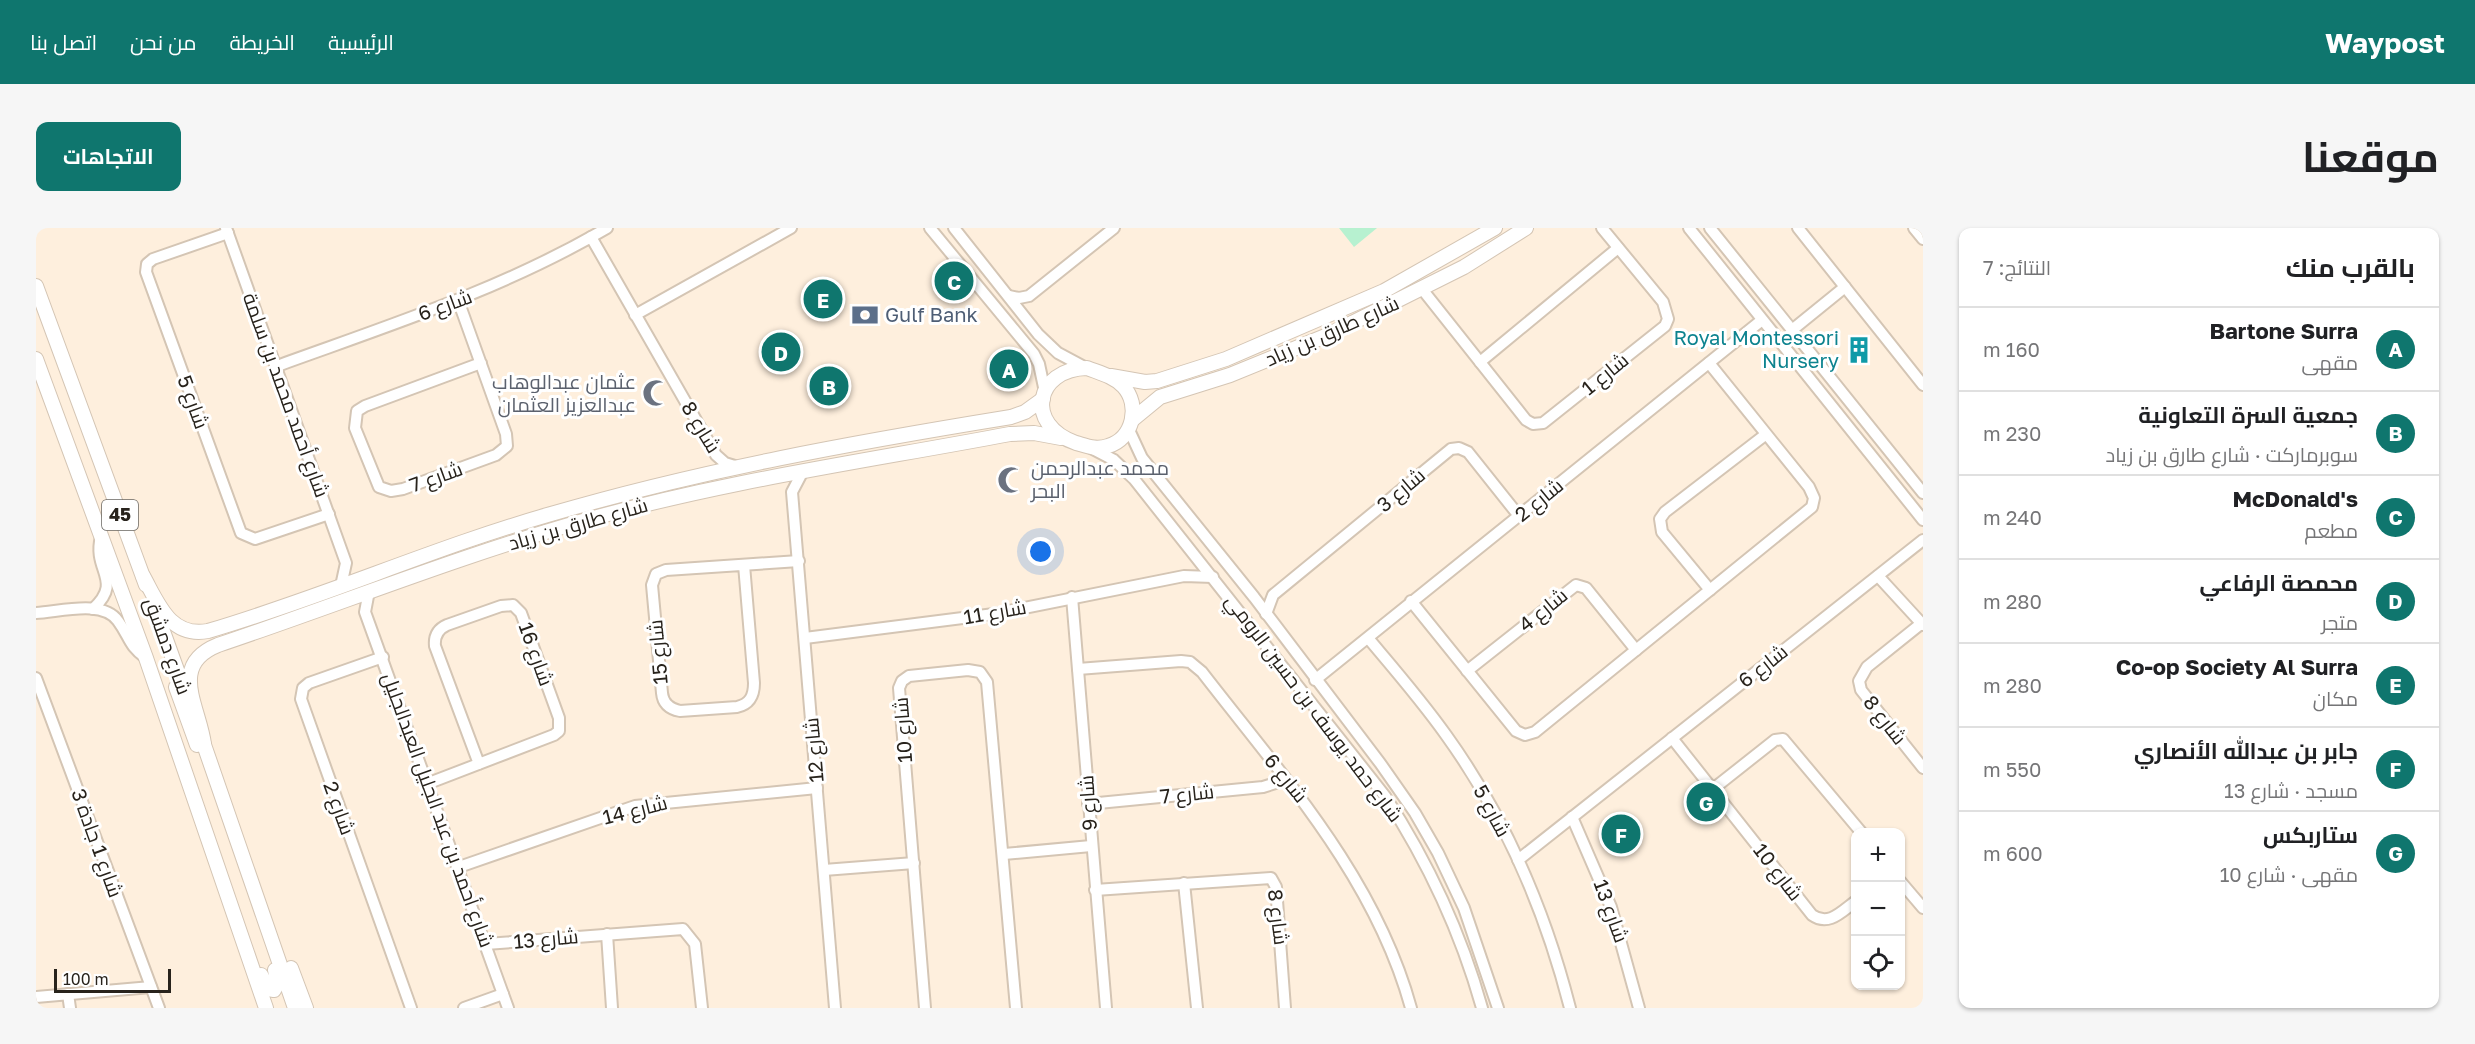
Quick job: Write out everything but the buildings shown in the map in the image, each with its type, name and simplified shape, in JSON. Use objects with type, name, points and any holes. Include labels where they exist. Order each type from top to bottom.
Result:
[{"type":"main road","points":[[1495,228],[1496,238],[1507,241]]},
{"type":"main road","name":"شارع طارق بن زياد","points":[[1111,376],[1144,382],[1157,381],[1226,359],[1384,291],[1495,228]]},
{"type":"main road","name":"شارع طارق بن زياد","points":[[1131,425],[1160,397],[1290,352],[1422,289],[1484,255],[1526,228]]},
{"type":"main road","points":[[1475,240],[1486,243],[1487,250],[1484,255]]},
{"type":"main road","name":"شارع دمشق","points":[[36,286],[204,744],[295,1008]]},
{"type":"main road","name":"شارع دمشق","points":[[36,358],[146,658],[243,947],[266,1008]]},
{"type":"main road","points":[[1087,368],[1111,376],[1127,391],[1131,425],[1109,446],[1088,447],[1061,438],[1045,420],[1044,395],[1063,372],[1087,368]]},
{"type":"main road","name":"شارع طارق بن زياد","points":[[368,584],[434,550],[579,506],[738,467],[1011,417],[1025,412],[1044,395]]},
{"type":"main road","name":"شارع طارق بن زياد","points":[[143,576],[165,615],[175,625],[194,632],[221,627],[368,584],[438,567],[584,521],[706,490],[1010,434],[1034,433],[1061,438]]},
{"type":"main road","points":[[579,506],[587,512],[584,521]]},
{"type":"main road","points":[[434,550],[431,562],[438,567]]},
{"type":"main road","name":"شارع طارق بن زياد","points":[[204,744],[190,687],[190,674],[199,655],[344,592]]},
{"type":"main road","points":[[221,627],[218,634],[225,643]]},
{"type":"main road","points":[[174,661],[173,678],[237,856],[278,981],[276,988],[272,990],[266,987],[254,961],[243,947]]},
{"type":"main road","points":[[259,899],[271,915],[306,1008]]},
{"type":"street","name":"شارع 6","points":[[277,366],[458,300],[521,274],[606,228]]},
{"type":"street","points":[[635,315],[791,228]]},
{"type":"street","points":[[930,228],[1034,354],[1039,364],[1044,395]]},
{"type":"street","points":[[954,228],[1024,317],[1052,348],[1087,368]]},
{"type":"street","points":[[1009,296],[1019,298],[1029,296],[1114,228]]},
{"type":"street","name":"شارع 1","points":[[1422,289],[1526,420],[1533,424],[1543,423],[1665,326],[1668,315],[1665,305],[1602,228]]},
{"type":"street","points":[[1689,228],[1923,520]]},
{"type":"street","points":[[1710,228],[1923,493]]},
{"type":"street","points":[[1798,228],[1923,385]]},
{"type":"street","points":[[1916,229],[1923,239]]},
{"type":"street","name":"شارع أحمد محمد بن سلمة","points":[[227,231],[346,563]]},
{"type":"street","name":"شارع 5","points":[[227,231],[153,259],[146,266],[146,272],[178,362],[243,535],[255,539],[329,514]]},
{"type":"street","name":"شارع 8","points":[[591,237],[716,455],[724,463],[738,467]]},
{"type":"street","points":[[1480,362],[1618,248]]},
{"type":"street","points":[[1792,330],[1845,287]]},
{"type":"street","points":[[1024,317],[1029,296]]},
{"type":"street","name":"شارع 7","points":[[458,300],[481,363],[507,436],[505,449],[496,455],[399,491],[387,491],[379,487],[356,428],[357,411],[481,363]]},
{"type":"street","name":"شارع 2","points":[[1316,680],[1411,601],[1762,320]]},
{"type":"street","points":[[1411,601],[1516,731],[1529,735],[1636,650],[1813,505],[1809,487],[1708,363]]},
{"type":"street","points":[[36,381],[48,390]]},
{"type":"street","points":[[1840,416],[1852,416],[1856,408]]},
{"type":"street","name":"شارع حمد يوسف بن حسين الرومي","points":[[1131,425],[1142,458],[1254,597],[1398,788],[1449,874],[1478,945],[1498,1008]]},
{"type":"street","points":[[1855,435],[1857,428],[1868,425]]},
{"type":"street","points":[[1710,590],[1662,532],[1660,519],[1665,512],[1765,435]]},
{"type":"street","name":"شارع حمد يوسف بن حسين الرومي","points":[[1088,447],[1121,466],[1213,576],[1373,780],[1424,862],[1462,946],[1482,1008]]},
{"type":"street","name":"شارع 3","points":[[1273,595],[1454,448],[1468,452],[1519,516]]},
{"type":"street","points":[[776,476],[792,492],[803,471]]},
{"type":"street","name":"شارع 12","points":[[792,492],[835,1008]]},
{"type":"street","points":[[1161,513],[1165,504],[1176,502]]},
{"type":"street","points":[[36,613],[93,609],[104,598],[108,590],[98,553],[101,537]]},
{"type":"street","name":"شارع 6","points":[[1518,860],[1923,540]]},
{"type":"street","points":[[1184,576],[1192,567],[1194,554]]},
{"type":"street","name":"شارع 15","points":[[744,565],[754,683],[752,697],[746,704],[737,707],[680,711],[671,708],[665,703],[662,693],[652,585],[654,576],[662,570],[799,561]]},
{"type":"street","points":[[346,563],[368,584],[365,612]]},
{"type":"street","points":[[346,563],[344,592],[365,612]]},
{"type":"street","name":"شارع 11","points":[[805,638],[981,616],[1184,576],[1213,576]]},
{"type":"street","points":[[1878,576],[1922,624]]},
{"type":"street","name":"شارع 4","points":[[1467,671],[1571,588],[1578,585],[1586,588],[1636,650]]},
{"type":"street","points":[[1254,597],[1273,595],[1266,614]]},
{"type":"street","name":"شارع 9","points":[[1072,597],[1106,1008]]},
{"type":"street","name":"شارع 16","points":[[429,783],[479,764],[554,735],[560,728],[559,718],[521,613],[513,605],[501,606],[447,625],[440,629],[435,638],[435,646],[479,764]]},
{"type":"street","name":"شارع دمشق","points":[[93,609],[114,616],[130,646],[146,658]]},
{"type":"street","name":"شارع أحمد بن عبد الجليل العبدالجليل","points":[[365,612],[429,783],[508,1008]]},
{"type":"street","name":"شارع 8","points":[[1922,624],[1867,667],[1859,681],[1861,690],[1923,768]]},
{"type":"street","name":"شارع 5","points":[[1368,638],[1446,735],[1492,807],[1518,860],[1550,937],[1570,1008]]},
{"type":"street","name":"شارع 2","points":[[383,657],[309,683],[303,688],[301,699],[411,1008]]},
{"type":"street","name":"شارع 6","points":[[1078,669],[1173,661],[1190,662],[1202,672],[1285,780],[1311,810],[1359,883],[1388,943],[1411,1008]]},
{"type":"street","name":"شارع 10","points":[[925,1008],[899,688],[906,678],[924,674],[974,670],[980,672],[987,682],[1016,1008]]},
{"type":"street","name":"شارع 1 جادة 3","points":[[36,678],[159,1008]]},
{"type":"street","name":"شارع 10","points":[[1672,738],[1812,915],[1821,920],[1832,919],[1851,905]]},
{"type":"street","points":[[1713,789],[1775,740],[1783,739],[1858,828]]},
{"type":"street","name":"شارع 7","points":[[1088,804],[1263,787],[1285,780]]},
{"type":"street","name":"شارع 14","points":[[459,867],[635,806],[817,788]]},
{"type":"street","name":"شارع 13","points":[[1572,818],[1611,907],[1639,1008]]},
{"type":"street","points":[[1004,854],[1091,846]]},
{"type":"street","points":[[1424,862],[1433,862],[1439,855]]},
{"type":"street","points":[[824,870],[914,863]]},
{"type":"street","points":[[1433,881],[1442,875],[1449,874]]},
{"type":"street","name":"شارع 8","points":[[1095,890],[1264,876],[1272,879],[1277,898],[1285,1008]]},
{"type":"street","points":[[1901,882],[1923,908]]},
{"type":"street","points":[[1184,883],[1197,1008]]},
{"type":"street","name":"شارع 13","points":[[486,944],[673,928],[688,932],[696,950],[702,1008]]},
{"type":"street","name":"شارع 13","points":[[607,934],[612,1008]]},
{"type":"street","points":[[36,997],[151,987]]},
{"type":"street","points":[[465,1008],[503,993]]},
{"type":"street","points":[[68,994],[70,1008]]},
{"type":"green space","points":[[1339,228],[1377,228],[1354,247]]},
{"type":"place","name":"McDonald's","points":[[954,281]]},
{"type":"place","name":"Co-op Society Al Surra","points":[[823,299]]},
{"type":"place","name":"Gulf Bank","points":[[865,315]]},
{"type":"place","name":"Royal Montessori Nursery","points":[[1859,350]]},
{"type":"place","name":"محمصة الرفاعي","points":[[781,352]]},
{"type":"place","name":"Bartone Surra","points":[[1009,369]]},
{"type":"place","name":"جمعية السرة التعاونية","points":[[829,386]]},
{"type":"place","name":"عثمان عبدالوهاب عبدالعزيز العثمان","points":[[656,393]]},
{"type":"place","name":"محمد عبدالرحمن البحر","points":[[1011,480]]},
{"type":"place","name":"ستاربكس","points":[[1706,802]]},
{"type":"place","name":"جابر بن عبدالله الأنصاري","points":[[1621,834]]}]
